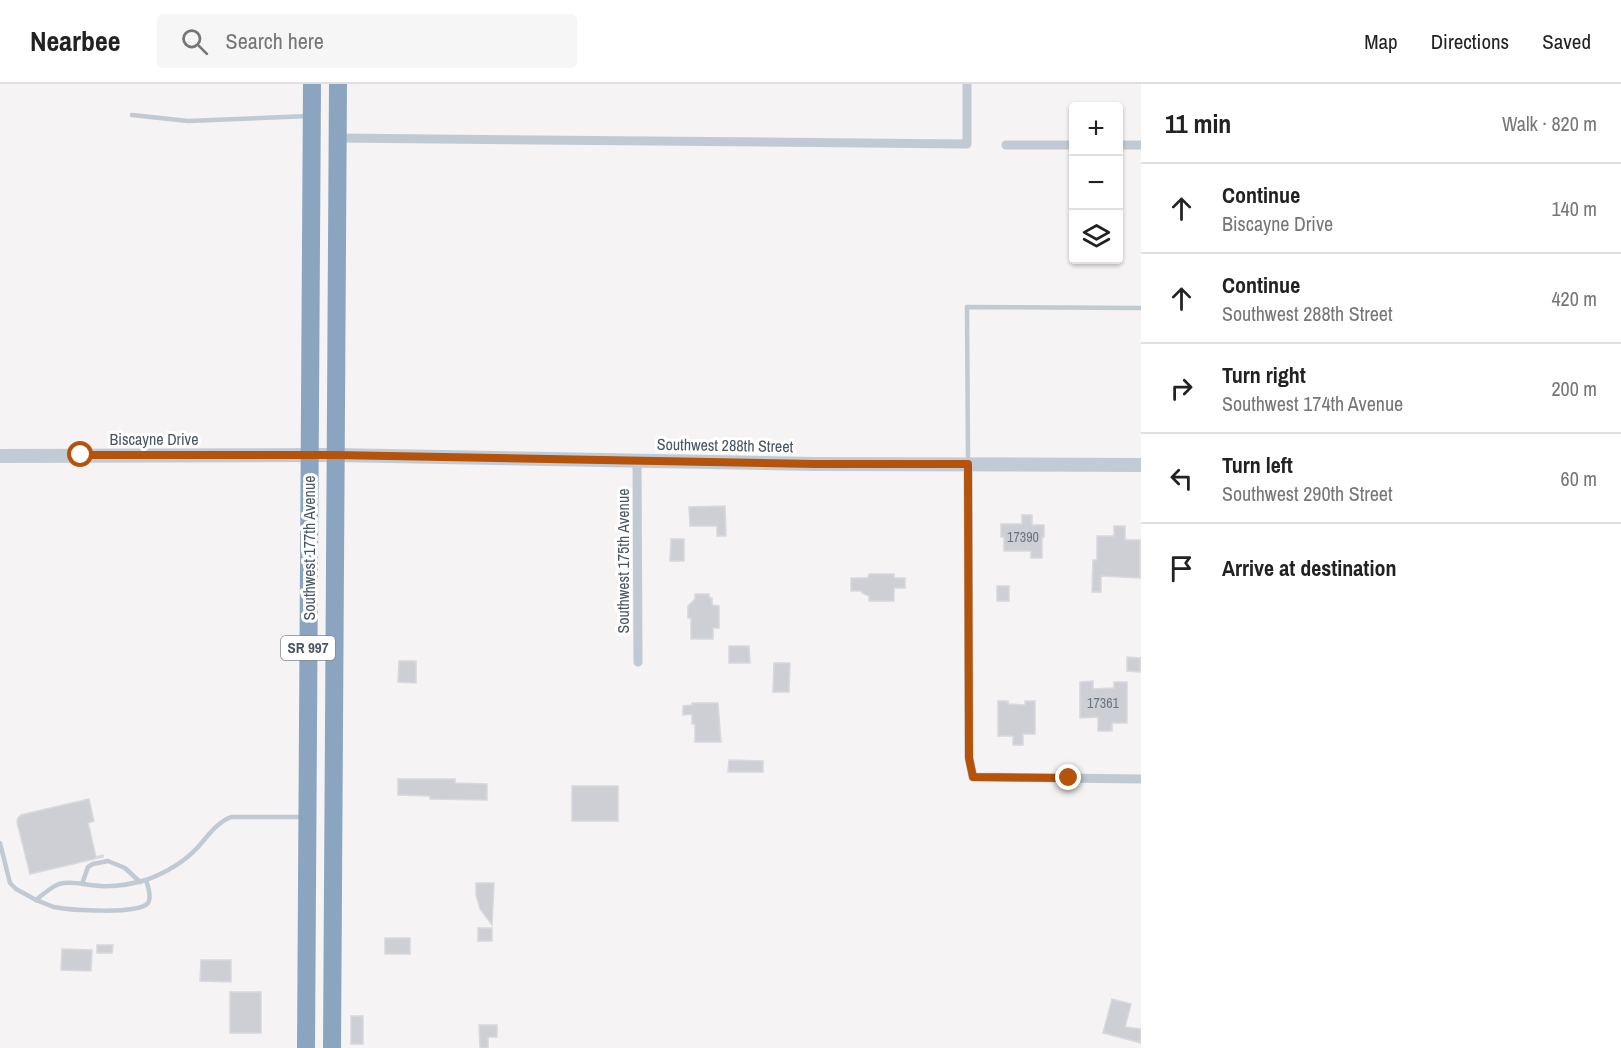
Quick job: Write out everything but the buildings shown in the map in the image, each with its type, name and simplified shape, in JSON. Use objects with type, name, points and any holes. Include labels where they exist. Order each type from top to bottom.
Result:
[{"type":"highway","name":"Southwest 177th Avenue","points":[[306,1048],[312,84]]},
{"type":"highway","name":"Southwest 177th Avenue","points":[[332,1048],[338,84]]},
{"type":"street","points":[[338,138],[967,144],[967,84]]},
{"type":"street","points":[[1006,145],[1069,145]]},
{"type":"street","points":[[1123,145],[1141,145]]},
{"type":"street","name":"Biscayne Drive","points":[[0,456],[309,456]]},
{"type":"street","name":"Southwest 288th Street","points":[[309,456],[816,464],[1141,465]]},
{"type":"street","name":"Southwest 175th Avenue","points":[[637,460],[638,662]]},
{"type":"street","points":[[968,464],[969,758],[973,777],[1141,779]]},
{"type":"lane","points":[[132,115],[188,121],[312,116]]},
{"type":"lane","points":[[968,464],[967,307],[1141,308]]},
{"type":"lane","points":[[36,900],[52,887],[60,884],[118,886],[146,880],[184,859],[226,819],[307,817]]},
{"type":"lane","points":[[0,843],[10,883],[36,900],[54,907],[98,911],[139,908],[148,902],[150,897],[146,880]]},
{"type":"lane","points":[[82,884],[88,867],[108,861],[125,868],[140,882]]},
{"type":"route","points":[[81,455],[335,455],[816,464],[968,464],[969,758],[973,777],[1069,778]]}]
